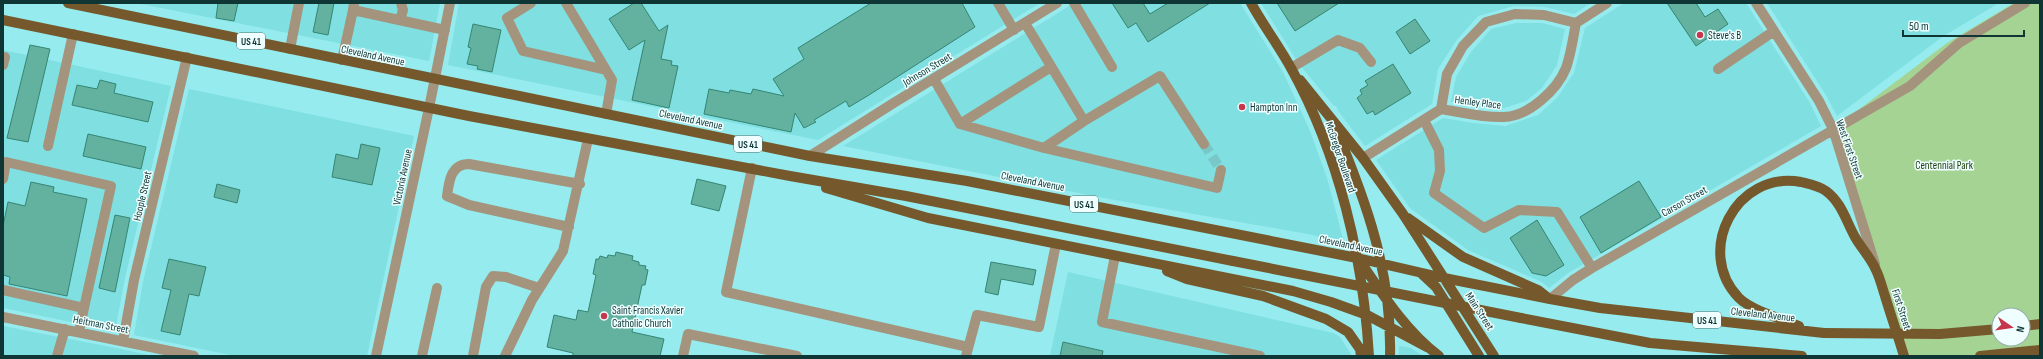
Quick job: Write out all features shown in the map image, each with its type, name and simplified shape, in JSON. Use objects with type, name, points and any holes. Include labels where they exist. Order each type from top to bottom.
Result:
[{"type":"main road","name":"McGregor Boulevard","points":[[1251,3],[1291,68],[1319,128],[1334,168],[1357,258],[1367,315],[1369,356]]},
{"type":"main road","name":"Cleveland Avenue","points":[[74,4],[435,80],[810,156],[968,181],[1382,263],[1444,278],[1600,308],[1660,316],[1819,332],[1940,334],[1991,331]]},
{"type":"main road","name":"US 41","points":[[3,20],[429,108],[588,139],[929,200],[1650,343],[1802,356]]},
{"type":"main road","name":"McGregor Boulevard","points":[[1291,68],[1363,158],[1403,214],[1444,278]]},
{"type":"main road","name":"McGregor Boulevard","points":[[1330,116],[1362,193],[1382,263],[1389,303],[1390,356]]},
{"type":"main road","points":[[790,176],[892,209],[928,218],[1293,291],[1331,302],[1367,315],[1426,347],[1439,356]]},
{"type":"main road","name":"First Street","points":[[1819,332],[1758,309],[1740,298],[1727,281],[1722,263],[1722,236],[1727,219],[1736,205],[1759,188],[1777,182],[1794,181],[1810,184],[1826,191],[1841,206],[1855,237],[1877,270],[1904,356]]},
{"type":"main road","points":[[1403,214],[1463,257],[1538,290],[1550,299]]},
{"type":"main road","points":[[1357,258],[1408,328],[1426,347]]},
{"type":"main road","points":[[1145,262],[1187,278],[1263,296],[1326,319],[1348,332],[1360,349],[1361,356]]},
{"type":"main road","points":[[1419,272],[1436,287],[1479,356]]},
{"type":"main road","name":"Main Street","points":[[1444,278],[1494,356]]},
{"type":"main road","points":[[1980,356],[2040,352]]},
{"type":"main road","points":[[2028,356],[2040,352]]},
{"type":"street","points":[[290,49],[300,3]]},
{"type":"street","name":"Victoria Avenue","points":[[376,356],[450,3]]},
{"type":"street","points":[[531,3],[507,18],[523,51],[606,70]]},
{"type":"street","points":[[566,3],[612,80],[606,114]]},
{"type":"street","points":[[998,3],[1014,30]]},
{"type":"street","name":"Johnson Street","points":[[810,156],[1057,3]]},
{"type":"street","points":[[1074,3],[1112,67]]},
{"type":"street","points":[[1576,23],[1607,3]]},
{"type":"street","name":"West First Street","points":[[1756,3],[1819,101],[1833,129],[1877,270]]},
{"type":"street","name":"Carson Street","points":[[1550,299],[1573,280],[1592,268],[1833,129],[1855,119],[1910,86],[1959,43],[2025,3]]},
{"type":"street","points":[[400,20],[404,5]]},
{"type":"street","points":[[342,60],[354,7],[400,20],[445,30]]},
{"type":"street","name":"Henley Place","points":[[1363,158],[1441,109],[1474,115],[1505,117],[1531,108],[1549,94],[1566,68],[1576,23],[1544,15],[1514,14],[1486,22],[1463,46],[1447,74],[1441,109]]},
{"type":"street","points":[[1025,23],[1084,121]]},
{"type":"street","points":[[1718,69],[1774,31]]},
{"type":"street","points":[[48,146],[73,34]]},
{"type":"street","points":[[1291,68],[1338,40],[1360,48],[1370,62]]},
{"type":"street","name":"Hoople Street","points":[[123,341],[134,280],[187,57]]},
{"type":"street","points":[[960,124],[1051,67]]},
{"type":"street","points":[[1044,148],[1084,121],[1160,76],[1204,144]]},
{"type":"street","points":[[934,78],[960,124],[1044,148],[1217,188],[1221,170]]},
{"type":"street","points":[[1424,120],[1438,150],[1440,171],[1434,193],[1484,228],[1519,210],[1557,212],[1592,268]]},
{"type":"street","points":[[505,356],[518,327],[539,288],[563,251],[580,184],[588,139]]},
{"type":"street","points":[[3,179],[6,162],[111,186],[79,332]]},
{"type":"street","points":[[569,227],[469,205],[447,196],[449,180],[456,167],[462,164],[469,164],[580,184]]},
{"type":"street","points":[[752,168],[726,292],[967,352],[977,315],[1039,327],[1056,244]]},
{"type":"street","points":[[1115,256],[1102,322],[1260,356]]},
{"type":"street","points":[[473,356],[486,287],[493,276],[506,277],[539,288]]},
{"type":"street","points":[[422,356],[437,288]]},
{"type":"street","points":[[3,290],[84,308]]},
{"type":"street","name":"Heitman Street","points":[[3,317],[194,356]]},
{"type":"street","points":[[57,356],[65,329]]},
{"type":"street","points":[[683,356],[688,334],[797,356]]},
{"type":"shaded area","points":[[136,3],[440,3],[429,61]]},
{"type":"shaded area","points":[[459,3],[1040,3],[818,140],[448,65]]},
{"type":"shaded area","points":[[1074,3],[1240,3],[1283,72],[1310,131],[1327,178],[1344,243],[1308,234],[1104,198],[843,146]]},
{"type":"shaded area","points":[[1261,3],[1591,3],[1574,14],[1545,7],[1514,6],[1478,16],[1456,41],[1438,69],[1432,104],[1365,146],[1336,106],[1334,106],[1299,64]]},
{"type":"shaded area","points":[[1624,3],[1746,3],[1810,103],[1821,126],[1568,273],[1549,288],[1542,282],[1468,250],[1410,208],[1376,160],[1443,118],[1505,126],[1538,115],[1557,98],[1574,73],[1585,28]]},
{"type":"shaded area","points":[[1767,3],[1999,3],[1942,37],[1837,116],[1826,95]]},
{"type":"shaded area","points":[[1516,23],[1542,23],[1565,29],[1557,65],[1542,88],[1526,101],[1504,108],[1451,102],[1456,77],[1471,52],[1491,29]]},
{"type":"shaded area","points":[[3,50],[171,86],[125,278],[115,331],[3,308]]},
{"type":"shaded area","points":[[189,89],[414,136],[367,356],[235,356],[134,335],[143,282]]},
{"type":"shaded area","points":[[1068,272],[1333,333],[1340,337],[1352,356],[1050,356]]},
{"type":"shaded area","points":[[3,326],[121,349],[153,356],[3,356]]},
{"type":"shaded area","points":[[1399,346],[1411,348],[1423,356],[1399,356]]},
{"type":"green space","name":"Centennial Park","points":[[2014,3],[2040,3],[2040,356],[1904,356],[1833,129],[1947,43]]},
{"type":"building","points":[[218,3],[238,3],[234,21],[216,18]]},
{"type":"building","points":[[319,3],[334,3],[328,35],[313,32]]},
{"type":"building","points":[[634,3],[641,3],[659,31],[668,25],[661,59],[672,61],[671,65],[678,66],[669,108],[632,100],[645,40],[629,50],[609,19]]},
{"type":"building","points":[[871,3],[962,3],[975,27],[849,107],[846,101],[814,120],[816,122],[804,128],[795,113],[791,132],[704,114],[709,89],[729,93],[730,90],[751,94],[753,89],[784,96],[773,79],[804,59],[798,48]]},
{"type":"building","points":[[1112,3],[1143,3],[1150,14],[1168,3],[1210,3],[1148,42],[1136,23],[1128,28]]},
{"type":"building","points":[[1277,3],[1339,3],[1295,31]]},
{"type":"building","name":"Steve's B","points":[[1667,3],[1696,3],[1705,17],[1718,9],[1728,24],[1696,46]]},
{"type":"building","points":[[1415,19],[1430,41],[1410,54],[1396,32]]},
{"type":"building","points":[[473,24],[501,30],[492,72],[477,69],[478,66],[467,64],[471,48],[468,47]]},
{"type":"building","points":[[30,45],[50,49],[28,142],[7,138]]},
{"type":"building","points":[[1393,64],[1411,93],[1375,115],[1373,111],[1367,114],[1357,98],[1362,94],[1360,90],[1368,85],[1365,81]]},
{"type":"building","points":[[100,80],[116,84],[114,93],[153,102],[148,122],[72,105],[77,85],[97,89]]},
{"type":"building","points":[[88,134],[146,147],[141,169],[83,156]]},
{"type":"building","points":[[361,144],[380,148],[372,185],[332,177],[336,154],[358,159]]},
{"type":"building","points":[[697,179],[726,186],[719,211],[691,204]]},
{"type":"building","points":[[1639,181],[1661,217],[1601,253],[1580,217]]},
{"type":"building","points":[[31,182],[54,187],[53,192],[87,199],[67,296],[9,284],[10,277],[3,275],[3,226],[8,202],[25,206]]},
{"type":"building","points":[[217,184],[240,190],[237,203],[214,197]]},
{"type":"building","points":[[115,215],[130,218],[115,292],[99,288]]},
{"type":"building","points":[[1537,220],[1564,265],[1546,276],[1532,273],[1510,238]]},
{"type":"building","points":[[616,252],[633,256],[632,260],[639,262],[639,265],[646,266],[645,269],[648,270],[645,285],[642,285],[632,332],[664,339],[660,356],[573,356],[573,353],[547,347],[554,315],[576,320],[578,310],[588,312],[596,275],[593,274],[596,259],[599,259],[600,256],[607,258],[608,255],[615,256]]},
{"type":"building","points":[[169,259],[206,267],[199,296],[189,294],[180,335],[161,331],[171,290],[162,288]]},
{"type":"building","points":[[991,262],[1036,270],[1033,285],[1001,279],[998,295],[985,292]]},
{"type":"building","points":[[1063,342],[1103,351],[1102,356],[1060,356]]},
{"type":"tunnel","points":[[1204,144],[1221,170]]},
{"type":"place","name":"Steve's B","points":[[1700,35]]},
{"type":"place","name":"Hampton Inn","points":[[1242,107]]},
{"type":"place","name":"Saint Francis Xavier Catholic Church","points":[[604,316]]}]
